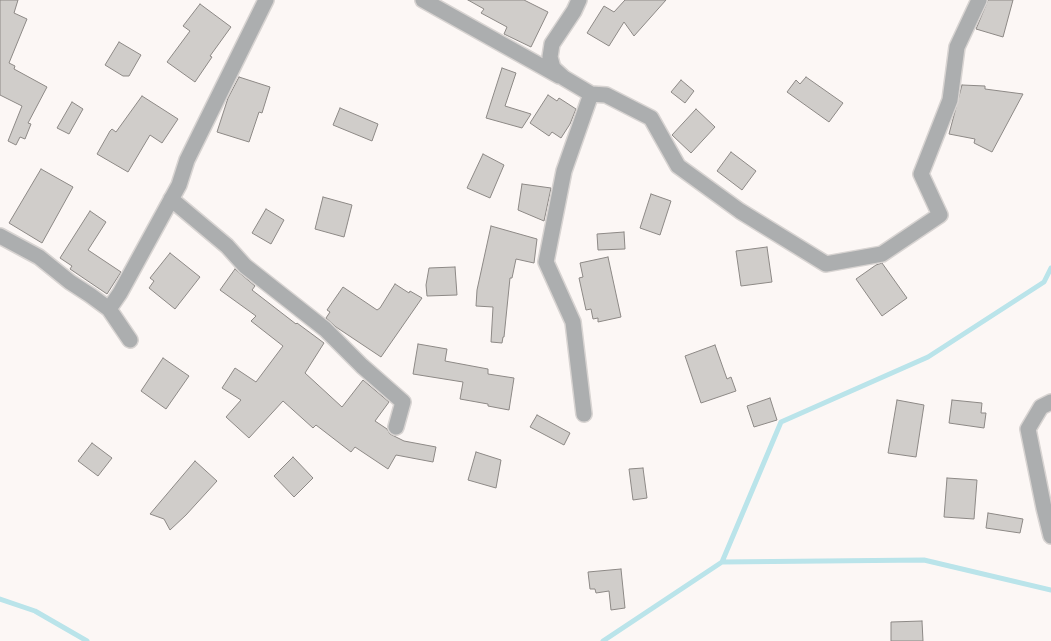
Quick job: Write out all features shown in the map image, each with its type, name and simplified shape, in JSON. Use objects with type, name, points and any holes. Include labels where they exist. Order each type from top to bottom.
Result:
[{"type":"street","points":[[109,309],[120,294],[178,185],[187,160],[266,0]]},
{"type":"street","points":[[423,0],[591,94],[606,95],[650,118],[678,166],[740,211],[826,264],[882,254],[940,215],[921,174],[950,100],[957,47],[979,0]]},
{"type":"street","points":[[564,78],[553,68],[550,57],[552,44],[579,0]]},
{"type":"street","points":[[584,414],[573,322],[546,262],[564,171],[591,94]]},
{"type":"street","points":[[171,198],[227,246],[245,266],[325,330],[403,402],[396,427]]},
{"type":"street","points":[[0,236],[39,257],[70,282],[90,294],[109,309],[130,340]]},
{"type":"street","points":[[1051,402],[1041,407],[1028,429],[1051,536]]},
{"type":"building","points":[[0,0],[18,0],[14,13],[27,19],[9,63],[15,66],[14,69],[47,87],[28,123],[31,124],[25,139],[20,137],[16,145],[8,141],[22,106],[0,95]]},
{"type":"building","points":[[468,0],[524,0],[548,12],[531,47],[504,34],[507,27],[481,13],[484,9]]},
{"type":"building","points":[[625,0],[666,0],[634,36],[624,22],[609,46],[587,33],[604,6],[614,12]]},
{"type":"building","points":[[988,0],[1013,0],[1003,37],[976,29]]},
{"type":"building","points":[[200,4],[231,27],[210,56],[212,57],[195,82],[167,62],[190,31],[183,26]]},
{"type":"building","points":[[119,42],[141,55],[129,76],[123,76],[105,65]]},
{"type":"building","points":[[502,68],[516,73],[505,106],[531,114],[522,128],[486,118]]},
{"type":"building","points":[[239,77],[270,87],[262,113],[259,112],[249,142],[217,132],[228,98]]},
{"type":"building","points":[[806,77],[843,103],[829,122],[787,92],[796,80],[800,84]]},
{"type":"building","points":[[681,80],[694,91],[685,103],[671,92]]},
{"type":"building","points":[[962,85],[985,86],[985,89],[1023,94],[992,152],[974,143],[975,139],[949,134]]},
{"type":"building","points":[[548,95],[557,101],[559,98],[576,109],[570,124],[561,138],[552,132],[549,136],[530,123]]},
{"type":"building","points":[[142,96],[178,119],[162,143],[150,135],[128,172],[97,154],[110,131],[112,129],[116,132]]},
{"type":"building","points":[[72,102],[83,109],[69,134],[57,128]]},
{"type":"building","points":[[340,108],[378,124],[372,141],[333,125]]},
{"type":"building","points":[[696,109],[715,127],[691,153],[672,135]]},
{"type":"building","points":[[731,152],[756,171],[742,190],[717,171]]},
{"type":"building","points":[[483,154],[504,165],[490,198],[467,188]]},
{"type":"building","points":[[41,169],[73,187],[42,243],[9,223]]},
{"type":"building","points":[[522,184],[551,188],[544,221],[518,210]]},
{"type":"building","points":[[651,194],[671,201],[660,235],[640,228]]},
{"type":"building","points":[[323,197],[352,205],[344,237],[315,229]]},
{"type":"building","points":[[266,209],[284,220],[271,244],[252,233]]},
{"type":"building","points":[[90,211],[106,222],[88,250],[121,272],[107,294],[70,269],[72,266],[60,258]]},
{"type":"building","points":[[491,226],[537,239],[534,263],[516,259],[512,278],[510,278],[502,343],[491,342],[493,307],[476,306],[477,290]]},
{"type":"building","points":[[624,232],[625,249],[598,250],[597,234]]},
{"type":"building","points":[[767,247],[772,282],[741,286],[736,251]]},
{"type":"building","points":[[170,253],[200,277],[175,309],[149,288],[154,281],[150,278]]},
{"type":"building","points":[[608,257],[621,317],[598,322],[598,318],[593,319],[591,309],[586,310],[579,278],[583,277],[580,263]]},
{"type":"building","points":[[882,263],[907,298],[882,316],[856,279]]},
{"type":"building","points":[[455,267],[457,295],[427,296],[426,285],[429,268]]},
{"type":"building","points":[[235,269],[255,286],[252,290],[324,343],[305,373],[342,407],[363,380],[389,402],[375,421],[387,429],[390,434],[404,441],[436,447],[433,462],[396,455],[388,469],[355,447],[351,452],[316,425],[313,428],[283,401],[249,438],[226,417],[241,400],[222,388],[235,368],[256,382],[283,346],[251,321],[256,316],[220,290]]},
{"type":"building","points":[[395,284],[409,293],[410,291],[422,298],[381,357],[336,327],[326,318],[330,312],[327,310],[343,287],[377,310]]},
{"type":"building","points":[[418,344],[447,349],[445,361],[488,369],[488,374],[514,378],[509,410],[460,399],[463,382],[413,374]]},
{"type":"building","points":[[715,345],[727,379],[731,377],[736,391],[701,403],[685,356]]},
{"type":"building","points":[[163,358],[189,376],[166,409],[141,391]]},
{"type":"building","points":[[770,398],[777,420],[754,427],[747,406]]},
{"type":"building","points":[[897,400],[924,405],[916,457],[888,453]]},
{"type":"building","points":[[952,400],[982,403],[981,413],[986,413],[984,428],[949,423]]},
{"type":"building","points":[[537,415],[570,433],[564,445],[530,427]]},
{"type":"building","points":[[92,443],[112,458],[98,476],[78,461]]},
{"type":"building","points":[[476,452],[501,460],[496,488],[468,480]]},
{"type":"building","points":[[293,457],[313,478],[294,497],[274,476]]},
{"type":"building","points":[[195,461],[217,481],[170,530],[164,519],[150,514]]},
{"type":"building","points":[[643,468],[647,498],[633,500],[629,469]]},
{"type":"building","points":[[947,478],[977,480],[974,519],[944,517]]},
{"type":"building","points":[[988,513],[1023,519],[1020,533],[986,528]]},
{"type":"building","points":[[621,569],[625,608],[611,610],[609,591],[596,593],[595,589],[590,589],[588,572]]},
{"type":"building","points":[[922,621],[923,641],[891,641],[891,622]]},
{"type":"waterway","points":[[722,562],[781,422],[928,357],[1044,282],[1051,268]]},
{"type":"waterway","points":[[603,641],[722,562],[924,560],[1051,590]]},
{"type":"waterway","points":[[0,599],[35,611],[87,641]]}]
